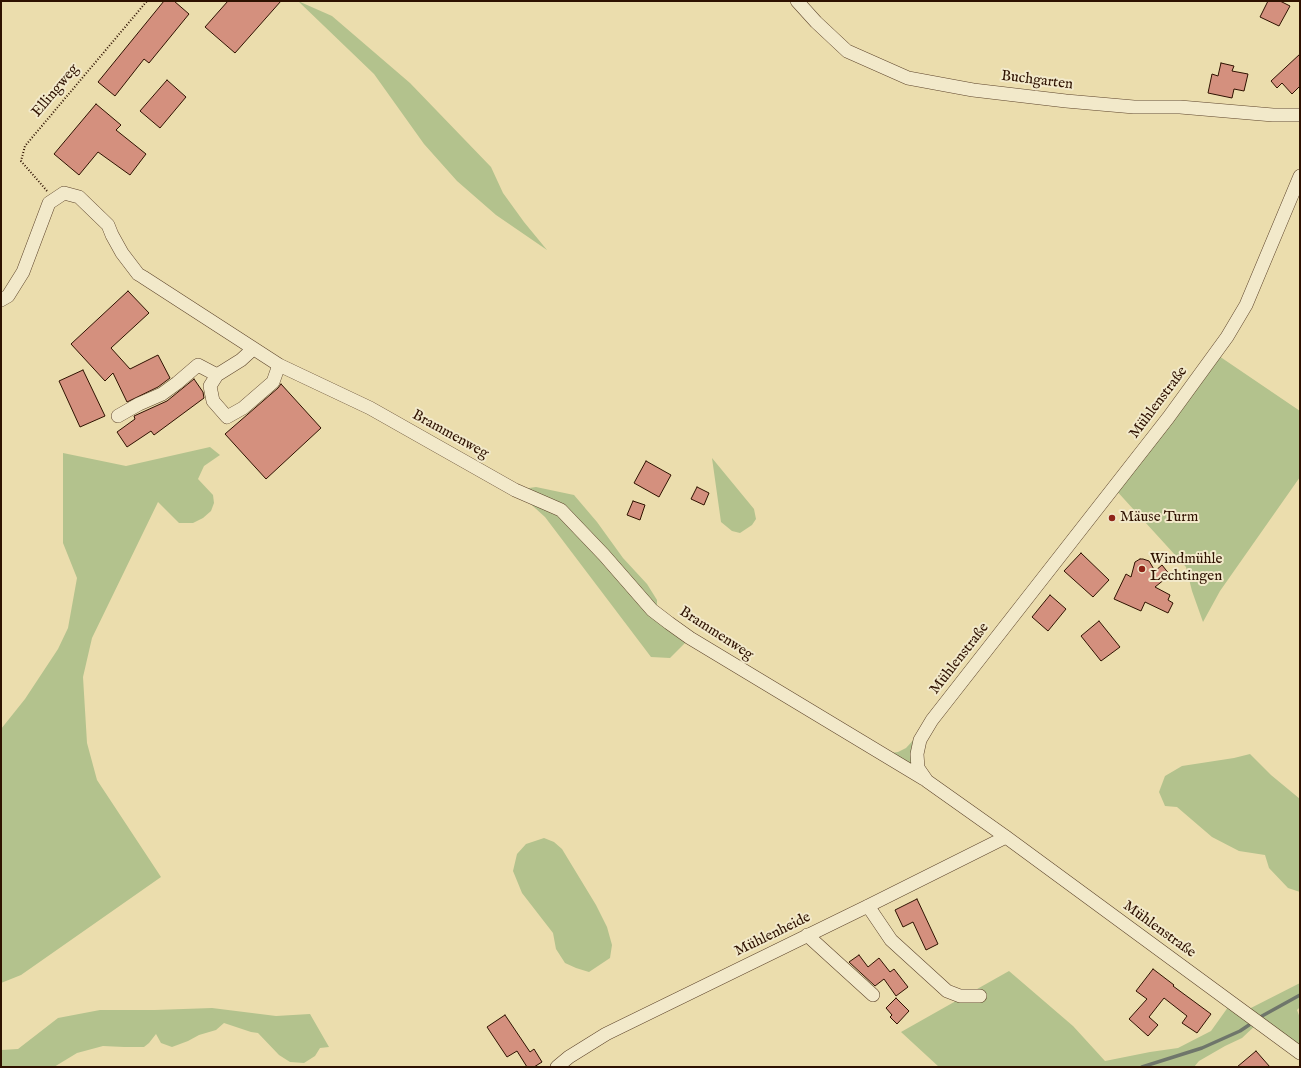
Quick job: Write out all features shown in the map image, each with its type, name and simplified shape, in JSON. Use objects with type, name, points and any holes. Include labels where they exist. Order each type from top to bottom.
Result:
[{"type":"street","name":"Buchgarten","points":[[797,1],[816,22],[847,51],[908,78],[973,90],[1066,101],[1134,107],[1180,107],[1300,116]]},
{"type":"street","name":"Mühlenstraße","points":[[1300,176],[1249,298],[1227,337],[1164,424],[932,720],[920,740],[917,754],[918,768],[927,781],[1006,837],[1300,1053]]},
{"type":"street","name":"Brammenweg","points":[[54,199],[64,193],[79,197],[108,225],[117,244],[138,274],[279,365],[370,408],[515,490],[561,510],[604,555],[652,610],[669,623],[690,638],[927,781]]},
{"type":"street","points":[[1,300],[8,296],[23,272],[49,203],[54,199]]},
{"type":"street","points":[[253,348],[241,360],[217,375],[210,386],[213,401],[227,417],[243,408],[273,382],[279,365]]},
{"type":"street","points":[[118,416],[139,404],[162,394],[198,365],[217,375]]},
{"type":"street","name":"Mühlenheide","points":[[557,1067],[606,1034],[1006,837]]},
{"type":"street","points":[[868,906],[891,940],[947,991],[960,996],[980,996]]},
{"type":"street","points":[[807,935],[873,995]]},
{"type":"path","name":"Ellingweg","points":[[54,199],[21,161],[25,146],[147,1]]},
{"type":"green space","points":[[298,1],[332,16],[410,83],[491,167],[503,193],[547,250],[496,215],[457,181],[424,144],[374,74]]},
{"type":"green space","points":[[1216,354],[1300,411],[1300,477],[1220,591],[1203,622],[1192,591],[1186,567],[1114,488]]},
{"type":"green space","points":[[210,447],[220,455],[204,466],[198,479],[213,495],[214,503],[211,511],[203,518],[193,523],[179,523],[158,502],[92,638],[83,677],[87,743],[97,780],[161,877],[21,975],[1,983],[1,729],[25,699],[58,649],[68,628],[77,578],[63,543],[63,453],[126,466]]},
{"type":"green space","points":[[712,458],[754,509],[756,519],[752,525],[740,533],[732,531],[721,522]]},
{"type":"green space","points":[[536,487],[574,495],[597,522],[623,558],[647,584],[657,600],[657,614],[690,638],[670,658],[651,657],[545,517],[515,490]]},
{"type":"green space","points":[[932,720],[918,768],[884,754],[898,752],[906,748]]},
{"type":"green space","points":[[1250,754],[1271,775],[1300,799],[1300,892],[1288,888],[1269,868],[1265,855],[1239,851],[1212,837],[1177,807],[1165,806],[1159,792],[1165,776],[1182,766]]},
{"type":"green space","points":[[544,838],[554,842],[562,849],[596,905],[607,927],[612,945],[610,958],[589,972],[565,963],[556,949],[553,933],[522,893],[513,871],[517,854],[526,844]]},
{"type":"green space","points":[[1009,971],[1073,1026],[1105,1061],[1178,1048],[1211,1031],[1231,1003],[1243,1012],[1300,983],[1300,1007],[1297,1010],[1300,1018],[1300,1053],[1258,1023],[1242,1038],[1199,1061],[1194,1067],[939,1067],[901,1032]]},
{"type":"green space","points":[[212,1008],[276,1016],[310,1014],[329,1047],[320,1048],[315,1056],[304,1063],[290,1062],[279,1055],[258,1033],[224,1023],[216,1030],[199,1035],[172,1047],[161,1043],[156,1034],[144,1047],[103,1046],[77,1053],[54,1067],[1,1067],[1,1050],[18,1049],[58,1018],[100,1010]]},
{"type":"building","points":[[164,1],[174,1],[189,14],[149,63],[144,59],[115,96],[98,82]]},
{"type":"building","points":[[228,1],[281,1],[235,53],[205,27]]},
{"type":"building","points":[[1268,1],[1280,1],[1290,6],[1279,26],[1260,17]]},
{"type":"building","points":[[1300,54],[1300,86],[1292,94],[1282,83],[1277,88],[1271,81]]},
{"type":"building","points":[[1221,63],[1234,66],[1232,71],[1248,74],[1244,91],[1234,89],[1232,98],[1208,93],[1212,74],[1218,76]]},
{"type":"building","points":[[167,80],[186,97],[160,128],[140,111]]},
{"type":"building","points":[[96,104],[121,125],[116,130],[146,154],[130,175],[98,152],[79,175],[54,154]]},
{"type":"building","points":[[128,291],[149,313],[111,348],[130,369],[158,355],[170,378],[158,387],[127,402],[113,373],[105,381],[71,344]]},
{"type":"building","points":[[83,370],[105,416],[80,427],[59,381]]},
{"type":"building","points":[[194,379],[203,392],[204,398],[154,435],[151,431],[127,447],[117,432],[135,419],[134,416],[167,401]]},
{"type":"building","points":[[281,384],[321,428],[266,479],[225,434]]},
{"type":"building","points":[[646,461],[671,475],[659,497],[634,483]]},
{"type":"building","points":[[697,487],[709,493],[704,505],[691,499]]},
{"type":"building","points":[[633,501],[645,505],[640,520],[627,515]]},
{"type":"building","points":[[1081,553],[1109,580],[1093,597],[1064,571]]},
{"type":"building","points":[[1140,559],[1149,561],[1155,571],[1162,565],[1170,575],[1155,587],[1170,595],[1168,600],[1173,603],[1168,613],[1145,602],[1141,611],[1114,599],[1126,574],[1131,577],[1135,562]]},
{"type":"building","points":[[1050,595],[1066,609],[1048,631],[1032,617]]},
{"type":"building","points":[[1099,621],[1120,647],[1101,661],[1081,636]]},
{"type":"building","points":[[917,899],[938,944],[926,950],[913,922],[903,927],[895,910]]},
{"type":"building","points":[[859,955],[868,967],[879,958],[890,972],[894,969],[908,987],[896,996],[884,979],[875,986],[849,962]]},
{"type":"building","points":[[1153,969],[1211,1014],[1197,1033],[1182,1023],[1187,1016],[1164,998],[1149,1017],[1158,1025],[1148,1036],[1129,1019],[1147,999],[1136,991]]},
{"type":"building","points":[[896,998],[909,1011],[897,1024],[890,1017],[892,1015],[886,1008]]},
{"type":"building","points":[[505,1015],[530,1052],[534,1049],[542,1062],[534,1067],[527,1067],[517,1051],[507,1057],[487,1027]]},
{"type":"building","points":[[1256,1051],[1270,1067],[1237,1067]]},
{"type":"waterway","points":[[1262,1016],[1300,995]]},
{"type":"waterway","points":[[1142,1067],[1202,1048],[1240,1031],[1249,1025]]},
{"type":"place","name":"Mäuse Turm","points":[[1112,518]]},
{"type":"place","name":"Windmühle Lechtingen","points":[[1142,569]]}]
